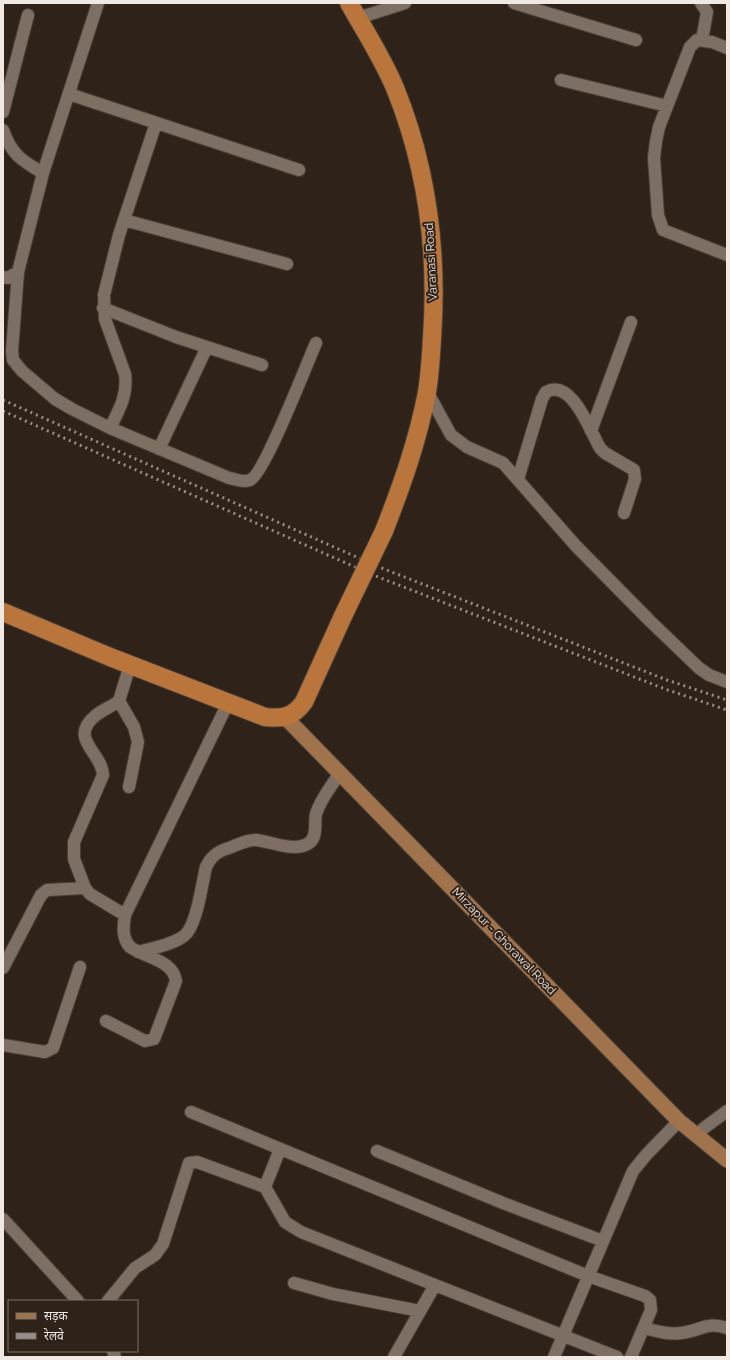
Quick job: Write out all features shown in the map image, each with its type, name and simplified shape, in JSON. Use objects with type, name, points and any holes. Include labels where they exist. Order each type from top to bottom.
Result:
[{"type":"highway","name":"Varanasi Road","points":[[286,718],[297,711],[304,702],[317,677],[343,616],[384,530],[404,479],[427,391],[434,319],[434,263],[428,211],[418,157],[395,88],[349,3]]},
{"type":"highway","points":[[3,612],[130,665],[265,718],[286,718]]},
{"type":"main road","name":"Mirzapur - Ghorawal Road","points":[[286,718],[339,774],[442,876],[551,991],[679,1121],[727,1160]]},
{"type":"street","points":[[98,3],[43,173],[18,272],[12,351],[16,366],[55,399],[110,428],[229,478],[242,481],[251,480],[257,475],[275,441],[316,343]]},
{"type":"street","points":[[358,18],[405,3]]},
{"type":"street","points":[[514,3],[636,40]]},
{"type":"street","points":[[702,3],[707,12],[702,40]]},
{"type":"street","points":[[3,112],[28,16]]},
{"type":"street","points":[[727,48],[702,40],[697,40],[690,47],[659,127],[655,150],[659,222],[663,230],[669,234],[727,255]]},
{"type":"street","points":[[561,80],[667,106]]},
{"type":"street","points":[[69,94],[299,170]]},
{"type":"street","points":[[110,428],[122,406],[126,382],[123,369],[109,332],[103,308],[106,282],[124,220],[156,123]]},
{"type":"street","points":[[3,130],[7,144],[13,152],[25,162],[43,173]]},
{"type":"street","points":[[124,220],[286,264]]},
{"type":"street","points":[[3,277],[8,278],[18,272]]},
{"type":"street","points":[[103,308],[207,347],[262,365]]},
{"type":"street","points":[[591,431],[631,322]]},
{"type":"street","points":[[159,449],[207,347]]},
{"type":"street","points":[[518,479],[542,399],[546,392],[556,390],[570,397],[600,448],[634,470],[636,479],[624,513]]},
{"type":"street","points":[[427,391],[451,435],[467,447],[498,459],[518,479],[576,546],[698,668],[709,675],[727,682]]},
{"type":"street","points":[[125,915],[99,900],[85,888],[74,859],[74,842],[103,775],[102,768],[87,746],[84,735],[85,727],[96,715],[118,701],[130,665]]},
{"type":"street","points":[[118,701],[134,727],[137,736],[136,752],[129,787]]},
{"type":"street","points":[[106,1021],[145,1041],[154,1039],[156,1034],[176,980],[175,972],[170,966],[138,952],[126,943],[124,933],[125,915],[228,703]]},
{"type":"street","points":[[138,952],[177,940],[184,936],[193,920],[206,867],[210,858],[215,854],[248,841],[263,841],[298,847],[312,842],[318,807],[339,774]]},
{"type":"street","points":[[3,968],[41,895],[47,890],[85,888]]},
{"type":"street","points":[[3,1045],[45,1052],[53,1048],[80,967]]},
{"type":"street","points":[[697,1136],[704,1128],[727,1111]]},
{"type":"street","points":[[190,1112],[588,1276],[650,1300],[651,1310],[631,1357]]},
{"type":"street","points":[[554,1357],[633,1172],[646,1155],[679,1121]]},
{"type":"street","points":[[280,1149],[265,1187],[269,1197],[285,1222],[301,1232],[617,1357]]},
{"type":"street","points":[[377,1151],[503,1203],[603,1241]]},
{"type":"street","points":[[109,1300],[135,1268],[154,1255],[163,1244],[188,1163],[197,1162],[265,1187]]},
{"type":"street","points":[[3,1218],[77,1300]]},
{"type":"street","points":[[294,1283],[333,1294],[420,1311]]},
{"type":"street","points":[[394,1357],[435,1285]]},
{"type":"street","points":[[644,1328],[670,1334],[683,1333],[708,1324],[727,1328]]},
{"type":"railway","points":[[3,400],[379,567],[667,680],[727,700]]},
{"type":"railway","points":[[3,411],[373,575],[665,689],[727,710]]}]
